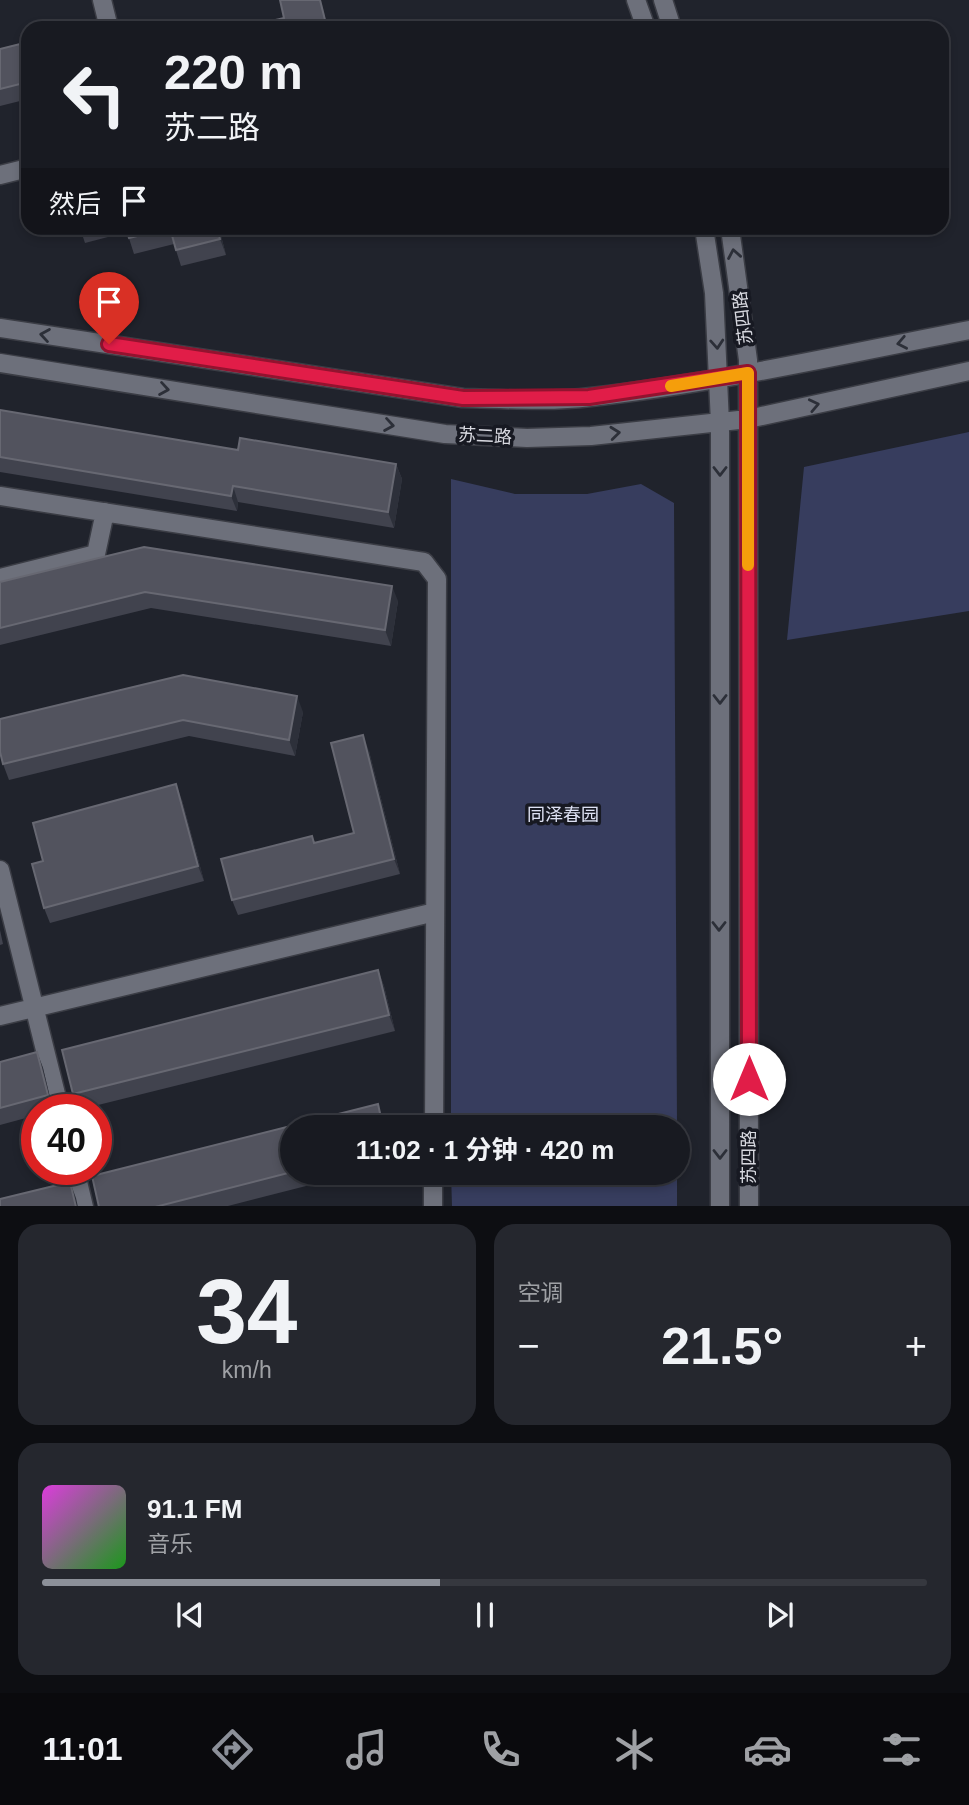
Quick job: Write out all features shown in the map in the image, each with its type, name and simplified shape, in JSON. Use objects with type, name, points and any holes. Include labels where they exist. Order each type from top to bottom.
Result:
[{"type":"street","points":[[102,0],[107,21]]},
{"type":"street","points":[[636,0],[644,21]]},
{"type":"street","points":[[663,0],[670,21]]},
{"type":"street","points":[[0,175],[21,170]]},
{"type":"street","name":"苏四路","points":[[705,235],[714,293],[720,423],[720,1206]]},
{"type":"street","name":"苏四路","points":[[731,235],[741,290],[748,373],[750,1206]]},
{"type":"street","name":"苏二路","points":[[0,328],[463,398],[589,397],[719,379],[969,330]]},
{"type":"street","name":"苏二路","points":[[0,363],[445,434],[527,438],[591,436],[748,419],[969,371]]},
{"type":"street","points":[[0,496],[424,562],[437,579],[434,1115]]},
{"type":"street","points":[[0,578],[96,554],[105,512]]},
{"type":"street","points":[[0,870],[56,1094]]},
{"type":"street","points":[[0,1016],[435,912]]},
{"type":"street","points":[[79,1185],[84,1206]]},
{"type":"street","points":[[433,1185],[433,1206]]},
{"type":"green space","points":[[969,432],[969,611],[787,640],[804,467]]},
{"type":"green space","name":"同泽春园","points":[[451,479],[515,494],[587,494],[641,484],[674,503],[677,1115],[451,1115]]},
{"type":"green space","points":[[451,1185],[677,1185],[677,1206],[452,1206]]},
{"type":"building","points":[[280,0],[320,0],[325,21],[271,21],[284,18]]},
{"type":"building","points":[[21,44],[21,84],[0,89],[0,49]]},
{"type":"building","points":[[172,235],[219,235],[220,239],[176,250]]},
{"type":"building","points":[[0,410],[238,450],[240,438],[396,464],[388,512],[233,486],[231,496],[0,457]]},
{"type":"building","points":[[144,547],[392,586],[385,630],[145,592],[0,628],[0,582]]},
{"type":"building","points":[[183,675],[297,696],[289,740],[183,720],[3,764],[0,752],[0,719]]},
{"type":"building","points":[[363,735],[394,859],[232,900],[221,859],[312,836],[314,843],[354,833],[331,743]]},
{"type":"building","points":[[176,784],[198,866],[44,908],[32,864],[43,861],[33,823]]},
{"type":"building","points":[[378,970],[389,1015],[73,1094],[62,1050]]},
{"type":"building","points":[[37,1052],[48,1094],[21,1094],[21,1102],[0,1108],[0,1062]]},
{"type":"building","points":[[378,1104],[380,1115],[334,1115]]},
{"type":"building","points":[[280,1129],[280,1175],[159,1206],[99,1206],[94,1185],[112,1185],[112,1171]]},
{"type":"building","points":[[58,1185],[71,1185],[76,1206],[0,1206],[0,1199]]},
{"type":"slow traffic","points":[[671,386],[748,373],[748,565]]},
{"type":"route","points":[[109,344],[463,398],[589,397],[748,373],[749,1079]]}]
